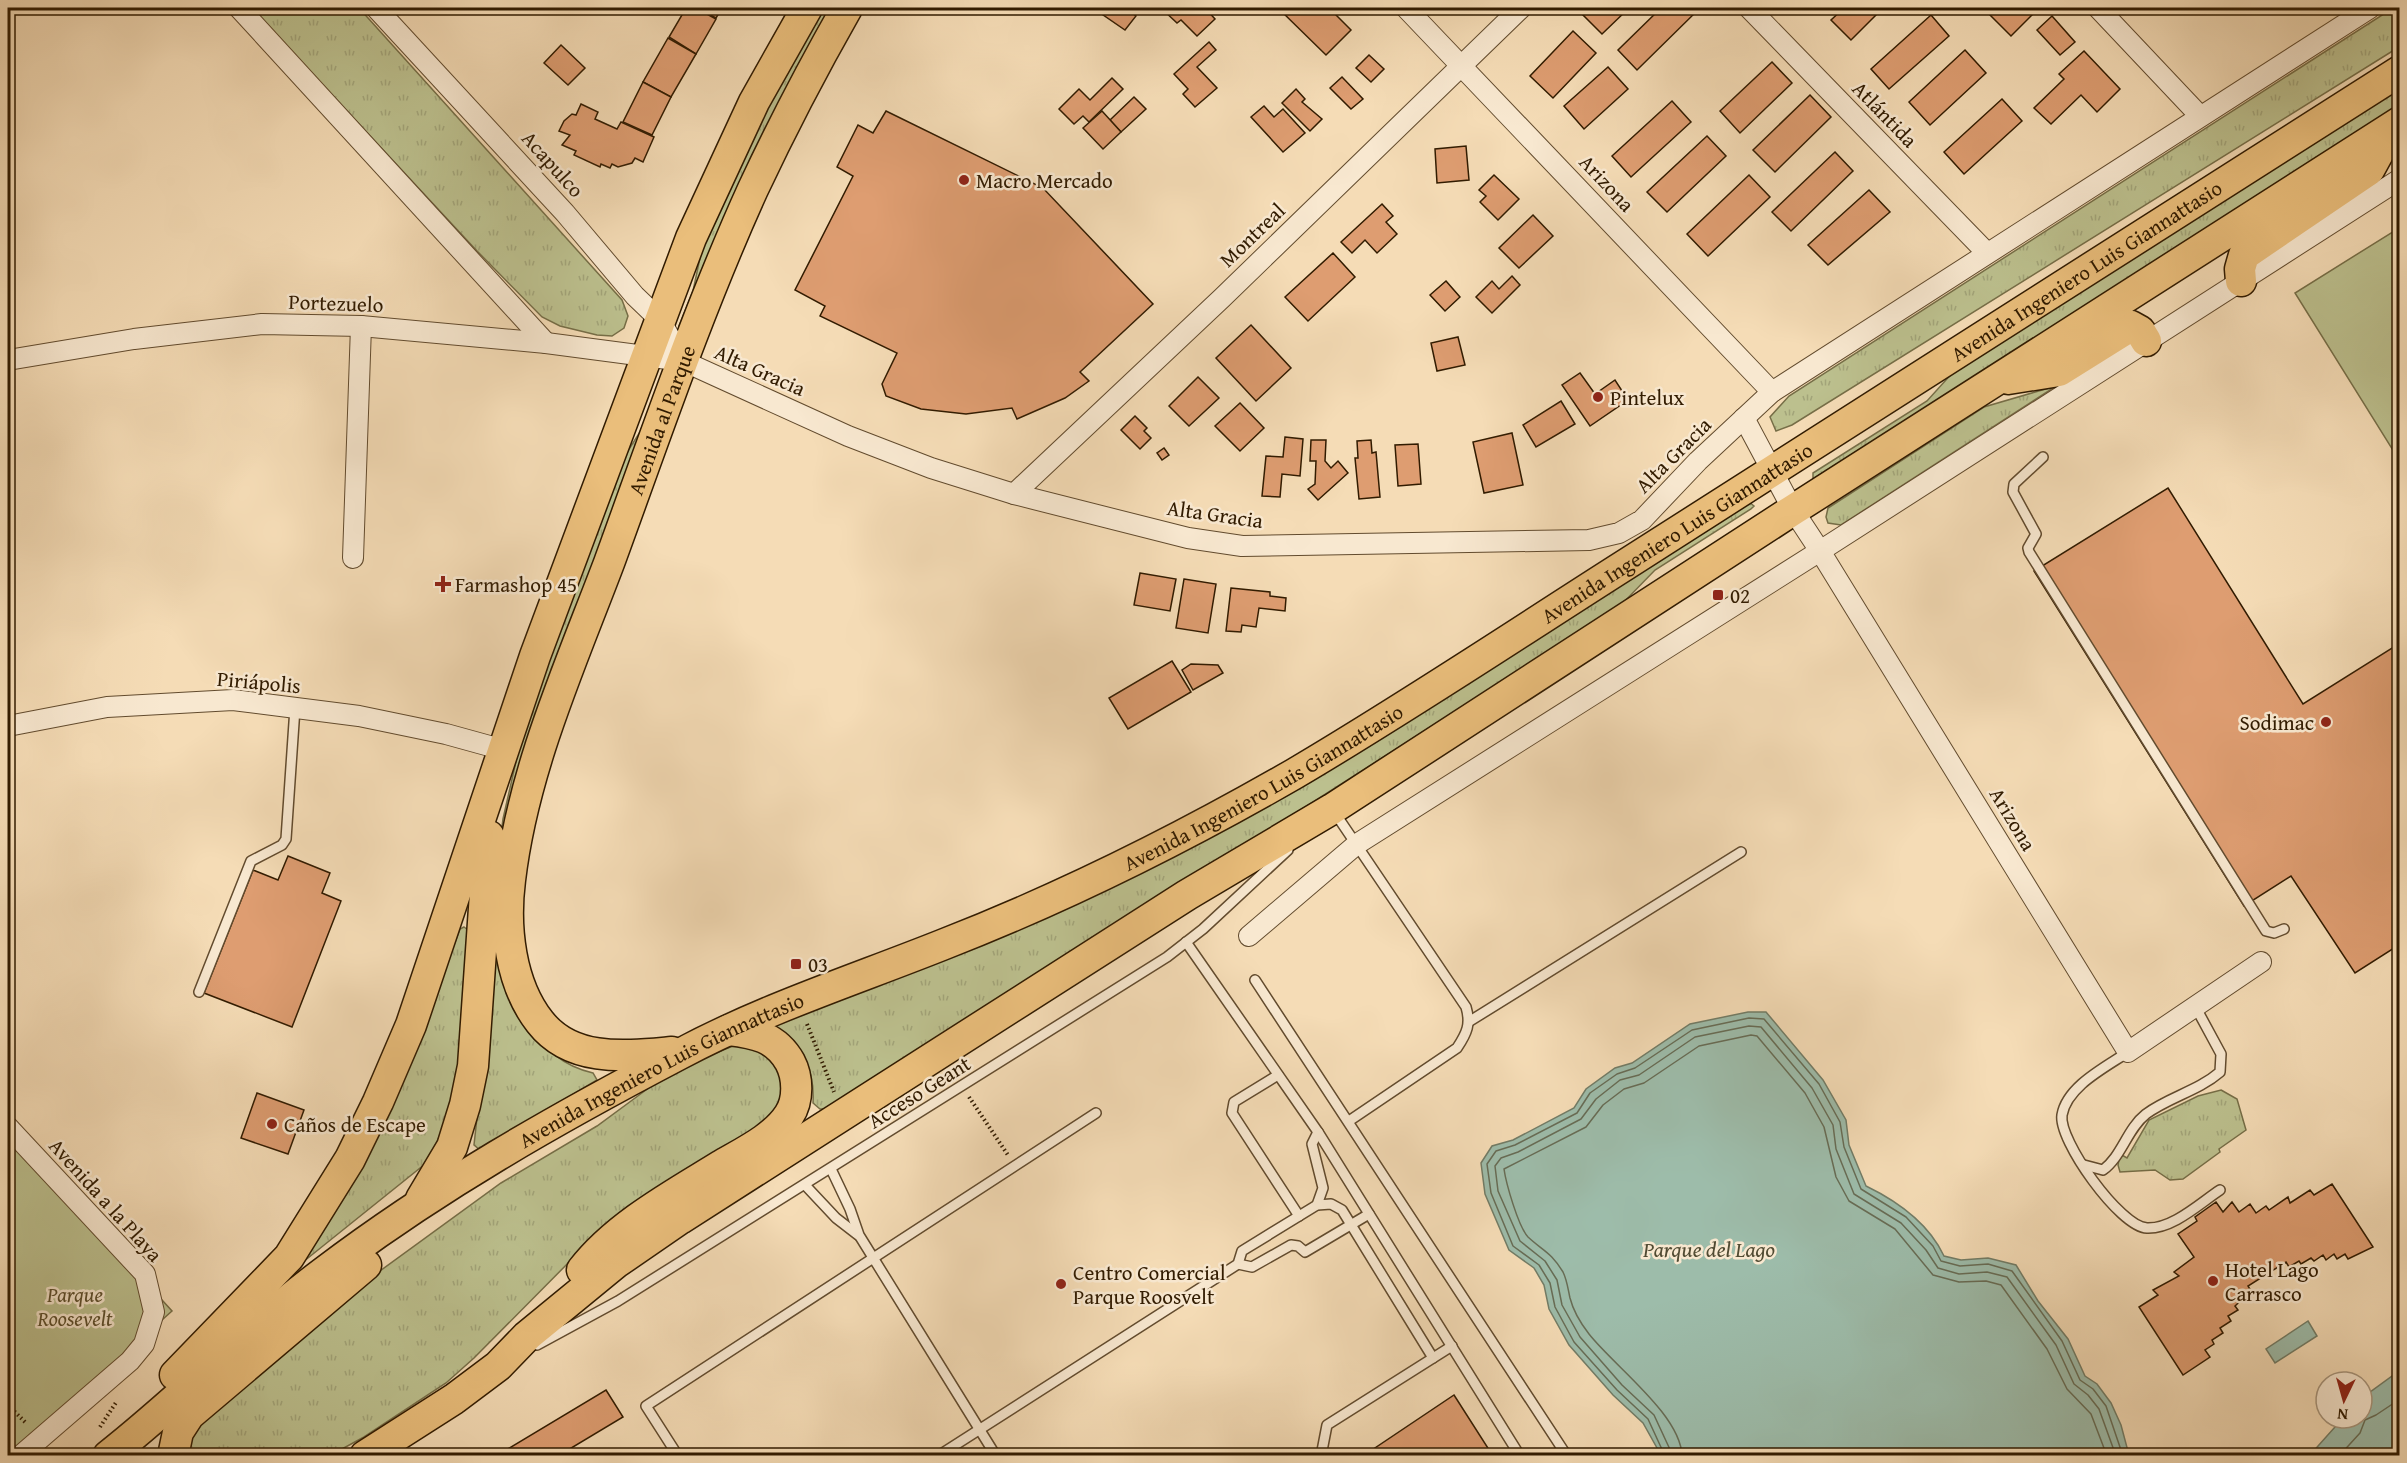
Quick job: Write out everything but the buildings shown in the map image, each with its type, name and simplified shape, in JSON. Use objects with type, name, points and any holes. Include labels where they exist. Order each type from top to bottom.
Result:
[{"type":"main road","name":"Avenida al Parque","points":[[687,1050],[630,1056],[601,1055],[579,1050],[559,1040],[541,1023],[526,999],[508,941],[510,882],[514,850],[534,770],[664,360],[660,320],[691,238],[720,172],[754,102],[807,8]]},
{"type":"main road","name":"Avenida al Parque","points":[[504,750],[573,552],[664,360],[847,8]]},
{"type":"main road","name":"Avenida Ingeniero Luis Giannattasio","points":[[103,1443],[154,1417],[317,1277],[417,1204],[550,1124],[687,1050],[729,1030],[797,1000],[1006,918],[1103,875],[1196,828],[1313,762],[1774,472],[1984,334],[2400,71]]},
{"type":"main road","name":"Avenida Ingeniero Luis Giannattasio","points":[[365,1455],[410,1429],[498,1366],[527,1336],[616,1263],[680,1219],[843,1117],[1186,895],[1332,809],[1792,510],[2397,124]]},
{"type":"main road","points":[[2241,281],[2240,269],[2244,255],[2369,170],[2397,124]]},
{"type":"main road","points":[[1996,381],[2059,371],[2131,326],[2140,331],[2146,341]]},
{"type":"main road","points":[[379,1255],[417,1204],[452,1147],[465,1106],[473,1066],[489,833],[504,750]]},
{"type":"main road","points":[[154,1417],[171,1379],[289,1257],[350,1159],[411,1025],[504,750]]},
{"type":"main road","points":[[560,1310],[583,1268],[615,1236],[757,1143],[780,1126],[791,1113],[796,1083],[787,1057],[768,1038],[729,1030]]},
{"type":"main road","points":[[173,1455],[178,1432],[189,1415],[343,1282],[432,1217],[592,1121],[631,1088],[641,1075]]},
{"type":"street","points":[[239,8],[546,343]]},
{"type":"street","name":"Acapulco","points":[[376,8],[557,205],[635,296],[660,320]]},
{"type":"street","name":"Arizona","points":[[1406,8],[1772,392]]},
{"type":"street","name":"Montreal","points":[[1014,494],[1214,306],[1521,8]]},
{"type":"street","name":"Atlántida","points":[[1749,8],[1987,253]]},
{"type":"street","points":[[2098,8],[2200,116]]},
{"type":"street","points":[[1744,418],[1772,392],[2370,8]]},
{"type":"street","points":[[1250,936],[1357,844],[1820,551],[2400,179]]},
{"type":"street","name":"Portezuelo","points":[[8,360],[134,339],[262,324],[361,326],[546,343],[664,360]]},
{"type":"street","points":[[354,558],[361,326]]},
{"type":"street","name":"Alta Gracia","points":[[664,360],[931,468],[1014,494],[1188,538],[1242,546],[1589,540],[1619,533],[1642,520],[1698,461],[1744,418]]},
{"type":"street","name":"Arizona","points":[[1744,418],[1792,510],[1820,551],[2128,1052]]},
{"type":"street","name":"Piriápolis","points":[[8,726],[107,706],[233,700],[359,716],[447,734],[504,750]]},
{"type":"street","points":[[2128,1052],[2261,962]]},
{"type":"street","name":"Avenida a la Playa","points":[[8,1127],[145,1274],[154,1312],[144,1344],[130,1361],[40,1437]]},
{"type":"street","points":[[20,1455],[40,1437]]},
{"type":"lane","points":[[2043,457],[2014,484],[2013,492],[2036,534],[2028,548],[2029,552],[2266,931],[2274,933],[2284,929]]},
{"type":"lane","points":[[199,992],[251,861],[282,845],[285,839],[296,708]]},
{"type":"lane","points":[[1332,809],[1466,1007],[1470,1021],[1466,1035],[1457,1048],[1349,1121]]},
{"type":"lane","name":"Acceso Geant","points":[[498,1366],[618,1300],[1167,957],[1332,809]]},
{"type":"lane","points":[[1470,1021],[1741,852]]},
{"type":"lane","points":[[1186,942],[1318,1132],[1520,1455]]},
{"type":"lane","points":[[1256,980],[1567,1455]]},
{"type":"lane","points":[[2084,1165],[2103,1170],[2110,1164],[2132,1129],[2145,1115],[2169,1099],[2208,1082],[2220,1072],[2221,1054],[2195,1006]]},
{"type":"lane","points":[[2128,1052],[2091,1077],[2070,1097],[2062,1114],[2063,1128],[2084,1165],[2112,1206],[2127,1221],[2146,1228],[2170,1222],[2220,1190]]},
{"type":"lane","points":[[1278,1075],[1234,1102],[1232,1113],[1299,1216]]},
{"type":"lane","points":[[678,1455],[646,1406],[1096,1113]]},
{"type":"lane","points":[[1317,1204],[1323,1188],[1312,1144],[1318,1132]]},
{"type":"lane","points":[[831,1169],[850,1209],[859,1235],[996,1455]]},
{"type":"lane","points":[[805,1185],[836,1218],[859,1235]]},
{"type":"lane","points":[[938,1455],[1238,1264],[1242,1251],[1317,1204],[1331,1204],[1342,1210],[1433,1358]]},
{"type":"lane","points":[[1238,1264],[1252,1267],[1291,1245],[1298,1246],[1305,1252],[1370,1215]]},
{"type":"lane","points":[[1321,1455],[1327,1425],[1452,1346]]},
{"type":"path","points":[[797,1000],[843,1117]]},
{"type":"path","points":[[962,1087],[1016,1166]]},
{"type":"path","points":[[103,1443],[120,1396]]},
{"type":"path","points":[[8,1405],[40,1437]]},
{"type":"green space","points":[[251,8],[359,8],[622,300],[628,316],[624,328],[612,336],[597,335],[560,326],[542,317],[477,251]]},
{"type":"green space","points":[[819,8],[834,8],[681,327],[679,326],[693,291],[704,239],[730,179]]},
{"type":"green space","points":[[2393,8],[2399,8],[2399,47],[1792,425],[1776,431],[1770,417],[1789,396]]},
{"type":"green space","points":[[2399,87],[2399,108],[1813,479],[1813,473],[1927,401],[1955,370]]},
{"type":"green space","points":[[2399,228],[2399,460],[2295,293]]},
{"type":"green space","points":[[2129,339],[1841,525],[1828,523],[1826,517],[1828,508],[1984,407],[2049,388]]},
{"type":"green space","points":[[655,393],[518,784],[525,1025],[555,1055],[572,1066],[593,1073],[597,1080],[480,1150],[474,1145],[483,1064],[497,867],[503,819],[519,748],[546,662],[619,465],[640,432]]},
{"type":"green space","points":[[1749,502],[1754,506],[1751,509],[1655,570],[1620,606],[832,1109],[820,1109],[813,1103],[812,1078],[804,1058],[773,1025],[1007,932]]},
{"type":"green space","points":[[464,927],[468,930],[468,957],[461,1051],[448,1113],[438,1140],[425,1164],[303,1262],[409,1064],[460,929]]},
{"type":"green space","points":[[733,1046],[743,1046],[761,1052],[769,1057],[780,1072],[784,1081],[785,1094],[773,1117],[584,1247],[474,1358],[446,1383],[364,1437],[331,1455],[188,1456],[191,1437],[211,1413],[340,1300],[501,1183],[597,1126],[650,1087],[686,1065]]},
{"type":"green space","points":[[2221,1090],[2237,1099],[2246,1130],[2219,1149],[2220,1152],[2183,1179],[2170,1180],[2155,1170],[2120,1172],[2118,1165],[2120,1154],[2127,1158],[2149,1120],[2198,1096]]},
{"type":"green space","name":"Parque Roosevelt","points":[[8,1131],[172,1311],[10,1456],[8,1455]]},
{"type":"water","name":"Parque del Lago","points":[[1748,1012],[1766,1012],[1823,1080],[1846,1120],[1849,1145],[1866,1186],[1911,1215],[1930,1234],[1944,1256],[1961,1260],[1988,1258],[2016,1265],[2038,1301],[2068,1339],[2085,1376],[2097,1384],[2111,1403],[2121,1425],[2129,1455],[1661,1455],[1643,1423],[1613,1395],[1569,1345],[1549,1309],[1544,1285],[1534,1268],[1509,1250],[1485,1194],[1481,1163],[1492,1146],[1513,1140],[1574,1108],[1586,1089],[1615,1068],[1632,1063],[1690,1024]]},
{"type":"water","points":[[2308,1321],[2317,1336],[2275,1363],[2266,1349]]},
{"type":"water","points":[[2399,1371],[2399,1455],[2310,1455],[2332,1430],[2374,1430],[2374,1389]]},
{"type":"place","name":"Macro Mercado","points":[[964,180]]},
{"type":"place","name":"Pintelux","points":[[1598,397]]},
{"type":"place","name":"Farmashop 45","points":[[443,584]]},
{"type":"place","name":"02","points":[[1718,595]]},
{"type":"place","name":"Sodimac","points":[[2326,722]]},
{"type":"place","name":"03","points":[[796,964]]},
{"type":"place","name":"Caños de Escape","points":[[272,1124]]},
{"type":"place","name":"Hotel Lago Carrasco","points":[[2213,1281]]},
{"type":"place","name":"Centro Comercial Parque Roosvelt","points":[[1061,1284]]}]
